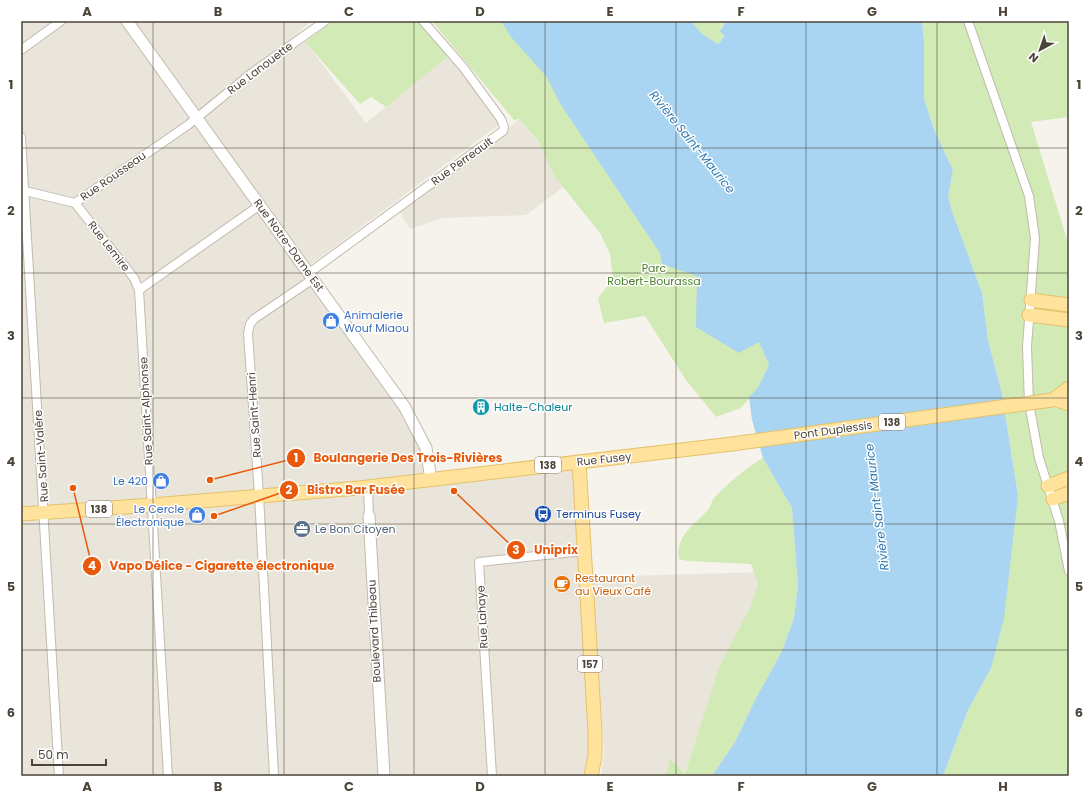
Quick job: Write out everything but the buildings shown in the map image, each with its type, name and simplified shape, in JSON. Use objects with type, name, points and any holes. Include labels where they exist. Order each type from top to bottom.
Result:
[{"type":"main road","points":[[1031,300],[1069,305]]},
{"type":"main road","points":[[1030,315],[1069,320]]},
{"type":"main road","points":[[1053,400],[1069,388]]},
{"type":"main road","name":"138","points":[[1053,400],[1069,397]]},
{"type":"main road","points":[[1053,400],[1069,404]]},
{"type":"main road","name":"Pont Duplessis","points":[[732,444],[1053,400]]},
{"type":"main road","name":"Rue Fusey","points":[[21,514],[153,505],[368,487],[732,444]]},
{"type":"main road","name":"157","points":[[579,462],[583,551],[595,731],[591,776]]},
{"type":"main road","points":[[1048,486],[1069,478]]},
{"type":"main road","points":[[1053,500],[1069,493]]},
{"type":"street","points":[[21,50],[61,21]]},
{"type":"street","name":"Rue Notre-Dame Est","points":[[127,21],[410,415],[426,448],[431,479]]},
{"type":"street","name":"Rue Lanouette","points":[[196,117],[253,72],[325,21]]},
{"type":"street","name":"Rue Perreault","points":[[311,276],[503,131],[504,127],[501,119],[462,67],[423,21]]},
{"type":"street","points":[[968,21],[1029,196],[1035,238],[1026,363],[1029,403],[1039,458],[1059,521],[1069,571]]},
{"type":"street","name":"Rue Rousseau","points":[[23,190],[75,203],[196,117]]},
{"type":"street","name":"Rue Saint-Valère","points":[[21,137],[23,190],[45,512],[59,776]]},
{"type":"street","name":"Rue Lemire","points":[[75,203],[134,278],[139,290]]},
{"type":"street","points":[[139,290],[260,205]]},
{"type":"street","name":"Rue Saint-Henri","points":[[274,776],[260,495],[249,326],[254,319],[311,276]]},
{"type":"street","name":"Rue Saint-Alphonse","points":[[139,290],[168,776]]},
{"type":"street","name":"Boulevard Thibeau","points":[[368,487],[384,776]]},
{"type":"street","name":"Rue Lahaye","points":[[492,776],[479,562],[583,551]]},
{"type":"shaded area","points":[[21,21],[127,21],[264,210],[134,21],[312,21],[298,32],[366,123],[449,56],[504,121],[306,268],[410,415],[431,479],[579,462],[591,776],[21,776]]},
{"type":"shaded area","points":[[519,119],[570,182],[526,215],[443,218],[410,229],[399,211],[508,129]]},
{"type":"shaded area","points":[[768,572],[719,667],[685,774],[670,760],[666,776],[601,776],[604,753],[593,577]]},
{"type":"green space","points":[[333,21],[421,21],[449,56],[386,107],[371,97],[360,104],[305,42]]},
{"type":"green space","name":"Parc Robert-Bourassa","points":[[432,21],[515,21],[759,342],[769,365],[757,389],[741,408],[716,417],[686,380],[645,316],[604,323],[598,298],[613,279],[610,254],[600,233],[555,177],[538,141],[519,119],[514,120]]},
{"type":"green space","points":[[691,21],[726,21],[721,27],[723,34],[722,40],[718,44],[702,34]]},
{"type":"green space","points":[[922,21],[1069,21],[1069,117],[1031,122],[1069,246],[1069,776],[943,776],[968,710],[991,668],[1018,496],[1002,394],[988,340],[982,293],[948,196],[953,170],[935,132],[924,99],[924,40]]},
{"type":"green space","points":[[763,458],[792,508],[798,586],[794,618],[782,651],[756,698],[735,742],[712,776],[666,776],[670,759],[685,774],[719,667],[751,605],[758,584],[751,564],[687,561],[679,559],[680,544],[691,526],[707,511],[720,492],[731,481]]},
{"type":"water","name":"Rivière Saint-Maurice","points":[[501,21],[691,21],[702,34],[718,44],[724,36],[720,31],[726,21],[922,21],[924,40],[924,99],[935,132],[953,170],[948,196],[982,293],[988,340],[1002,394],[1018,496],[1004,618],[991,668],[968,710],[943,776],[712,776],[735,742],[756,698],[782,651],[794,618],[798,586],[792,508],[763,458],[752,420],[749,397],[757,389],[769,365],[759,342],[739,353],[696,327],[697,276],[662,264],[660,253],[561,105],[546,76],[511,37]]},
{"type":"place","name":"Animalerie Wouf Miaou","points":[[331,321]]},
{"type":"place","name":"Halte-Chaleur","points":[[481,407]]},
{"type":"place","name":"Boulangerie Des Trois-Rivières","points":[[210,480]]},
{"type":"place","name":"Le 420","points":[[161,481]]},
{"type":"place","name":"Vapo Délice - Cigarette électronique","points":[[73,488]]},
{"type":"place","name":"Uniprix","points":[[454,491]]},
{"type":"place","name":"Terminus Fusey","points":[[543,514]]},
{"type":"place","name":"Le Cercle Électronique","points":[[197,515]]},
{"type":"place","name":"Bistro Bar Fusée","points":[[214,516]]},
{"type":"place","name":"Le Bon Citoyen","points":[[302,529]]},
{"type":"place","name":"Restaurant au Vieux Café","points":[[562,584]]}]
